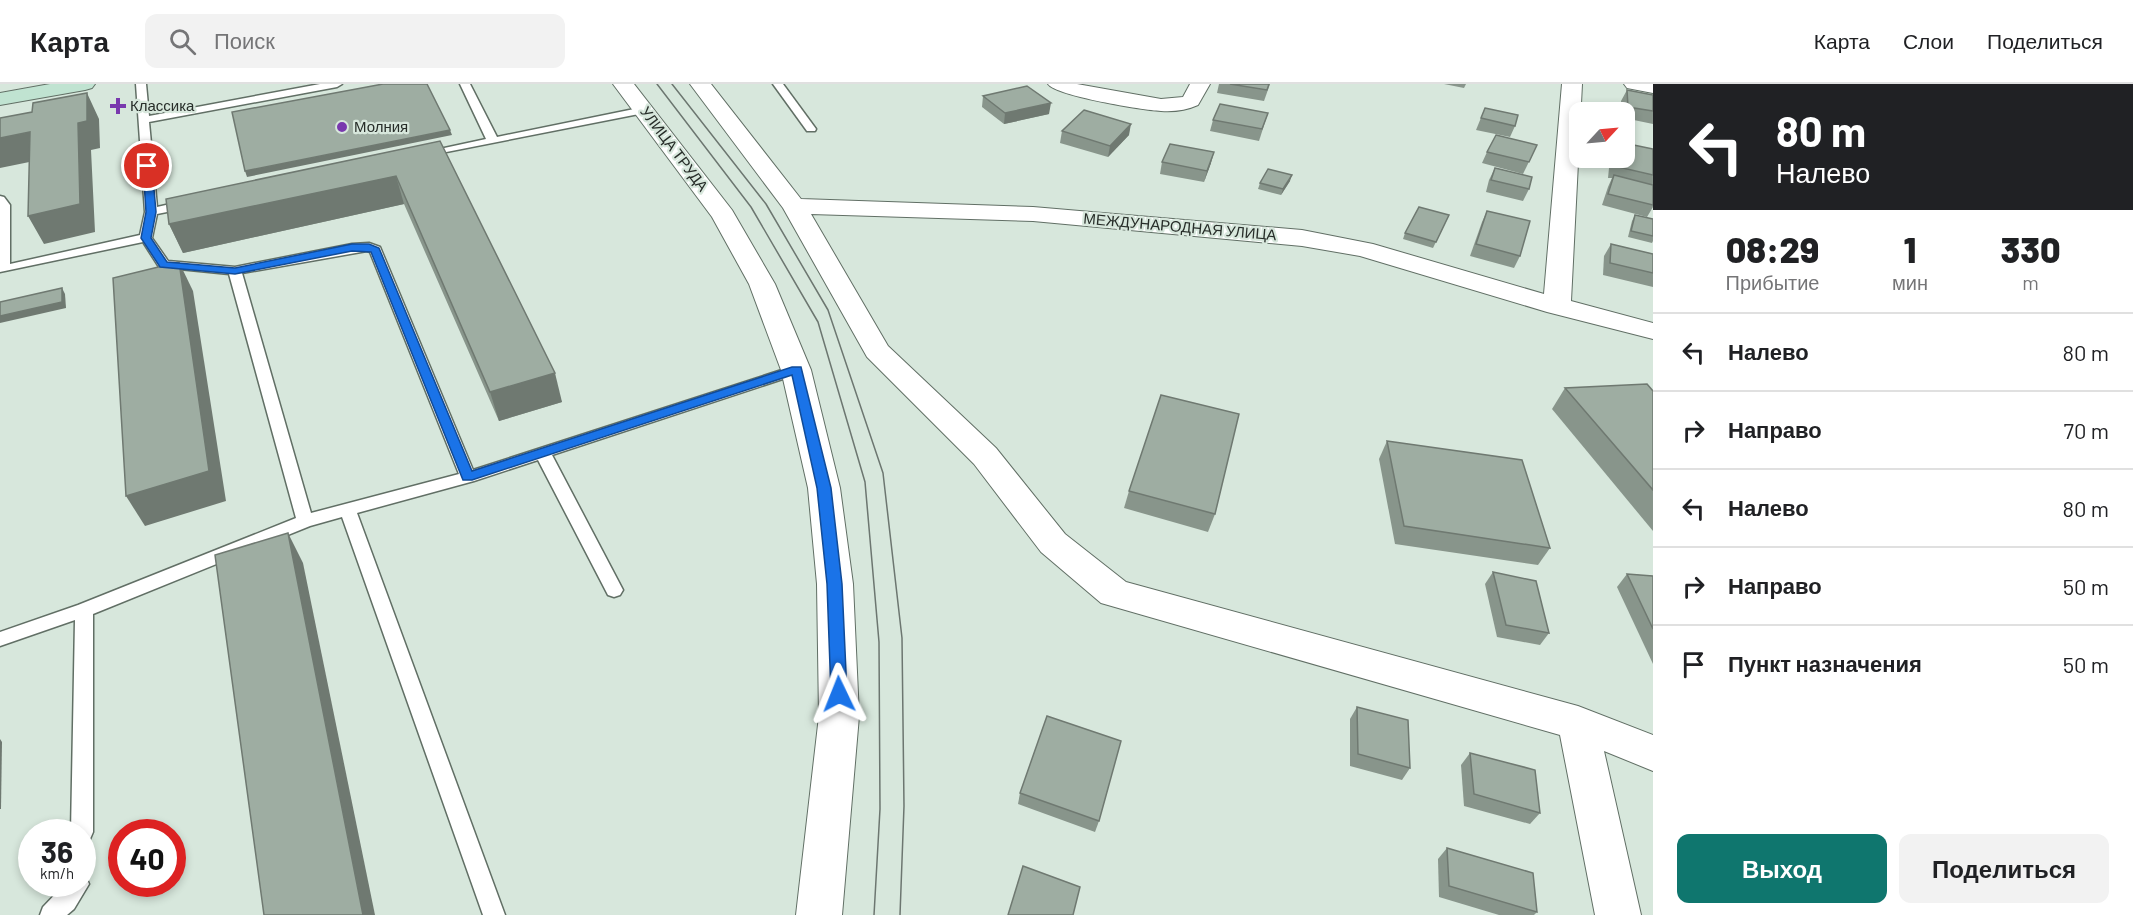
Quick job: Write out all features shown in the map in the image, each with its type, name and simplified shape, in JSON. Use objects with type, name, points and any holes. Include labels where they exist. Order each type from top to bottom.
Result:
[{"type":"main road","points":[[0,99],[85,84]]},
{"type":"street","name":"УЛИЦА ТРУДА","points":[[623,84],[723,215],[762,284],[796,370],[824,488],[835,584],[839,716],[819,915]]},
{"type":"street","points":[[700,84],[794,206],[877,351],[985,456],[1053,543],[1114,593],[1578,723],[1653,753]]},
{"type":"street","points":[[1059,84],[1074,90],[1173,105],[1191,101],[1200,84]]},
{"type":"street","points":[[1572,84],[1557,306],[1617,333],[1653,354]]},
{"type":"street","points":[[1634,84],[1653,87]]},
{"type":"street","name":"МЕЖДУНАРОДНАЯ УЛИЦА","points":[[794,206],[1033,214],[1302,238],[1364,249],[1557,306],[1653,331]]},
{"type":"street","points":[[1578,723],[1618,915]]},
{"type":"lane","points":[[141,84],[151,212],[146,238],[164,264],[235,271],[352,248],[369,247],[375,250],[468,477]]},
{"type":"lane","points":[[144,120],[337,84]]},
{"type":"lane","points":[[465,84],[493,141]]},
{"type":"lane","points":[[778,84],[811,129]]},
{"type":"lane","points":[[413,158],[645,110]]},
{"type":"lane","points":[[0,200],[4,205],[1,270],[146,238]]},
{"type":"lane","points":[[151,212],[196,202]]},
{"type":"lane","points":[[235,271],[305,521]]},
{"type":"lane","points":[[0,639],[84,610],[305,521],[468,477],[796,370]]},
{"type":"lane","points":[[542,452],[614,590]]},
{"type":"lane","points":[[348,511],[494,915]]},
{"type":"lane","points":[[82,819],[84,610]]},
{"type":"lane","points":[[51,915],[69,897]]},
{"type":"building","name":"Молния","points":[[383,84],[427,84],[450,130],[245,171],[232,112]]},
{"type":"building","points":[[1230,84],[1269,84],[1267,90]]},
{"type":"building","points":[[1027,86],[1051,103],[1005,113],[983,96]]},
{"type":"building","points":[[1627,90],[1653,95],[1653,111],[1635,108],[1635,102],[1628,102]]},
{"type":"building","points":[[87,93],[87,121],[78,123],[80,204],[28,216],[30,132],[0,138],[0,118],[32,112],[33,103]]},
{"type":"building","points":[[1220,104],[1268,113],[1262,129],[1213,120]]},
{"type":"building","points":[[1485,108],[1518,115],[1515,126],[1481,118]]},
{"type":"building","points":[[1084,110],[1131,124],[1110,146],[1062,131]]},
{"type":"building","points":[[1496,135],[1537,145],[1529,162],[1487,152]]},
{"type":"building","points":[[440,141],[555,373],[490,392],[396,176],[169,224],[166,199]]},
{"type":"building","points":[[1170,144],[1214,152],[1207,171],[1162,162]]},
{"type":"building","points":[[1635,145],[1653,149],[1653,175],[1623,168],[1635,168]]},
{"type":"building","points":[[1495,168],[1532,177],[1529,189],[1491,180]]},
{"type":"building","points":[[1268,169],[1292,175],[1283,189],[1260,183]]},
{"type":"building","points":[[1614,175],[1653,185],[1653,205],[1608,194]]},
{"type":"building","points":[[1419,207],[1449,215],[1436,242],[1405,233]]},
{"type":"building","points":[[1487,211],[1530,221],[1520,256],[1476,244]]},
{"type":"building","points":[[1635,215],[1653,219],[1653,236],[1631,231]]},
{"type":"building","points":[[1611,244],[1653,254],[1653,273],[1610,263]]},
{"type":"building","points":[[179,262],[209,471],[126,496],[113,278]]},
{"type":"building","points":[[62,288],[62,302],[0,316],[0,302]]},
{"type":"building","points":[[1647,384],[1653,391],[1653,490],[1565,388]]},
{"type":"building","points":[[1161,395],[1239,414],[1215,514],[1129,491]]},
{"type":"building","points":[[1387,441],[1522,460],[1550,548],[1404,526]]},
{"type":"building","points":[[288,533],[363,915],[264,915],[215,555]]},
{"type":"building","points":[[1493,572],[1536,581],[1549,633],[1506,625]]},
{"type":"building","points":[[1627,574],[1653,576],[1653,629]]},
{"type":"building","points":[[1357,707],[1408,720],[1410,768],[1358,754]]},
{"type":"building","points":[[1047,716],[1121,741],[1099,821],[1020,793]]},
{"type":"building","points":[[1470,753],[1535,770],[1540,813],[1474,794]]},
{"type":"building","points":[[1447,848],[1533,873],[1537,912],[1449,886]]},
{"type":"building","points":[[1023,866],[1080,887],[1073,915],[1008,915]]},
{"type":"tram line","points":[[657,84],[751,207],[818,322],[865,482],[879,642],[880,809],[874,915]]},
{"type":"tram line","points":[[672,84],[766,204],[828,310],[883,473],[902,638],[904,806],[900,915]]},
{"type":"place","name":"Классика","points":[[118,106]]},
{"type":"place","name":"Молния","points":[[342,127]]},
{"type":"route","points":[[147,166],[151,212],[146,238],[166,266],[235,271],[352,248],[369,247],[375,250],[468,477],[796,370],[824,488],[835,584],[839,694]]}]
